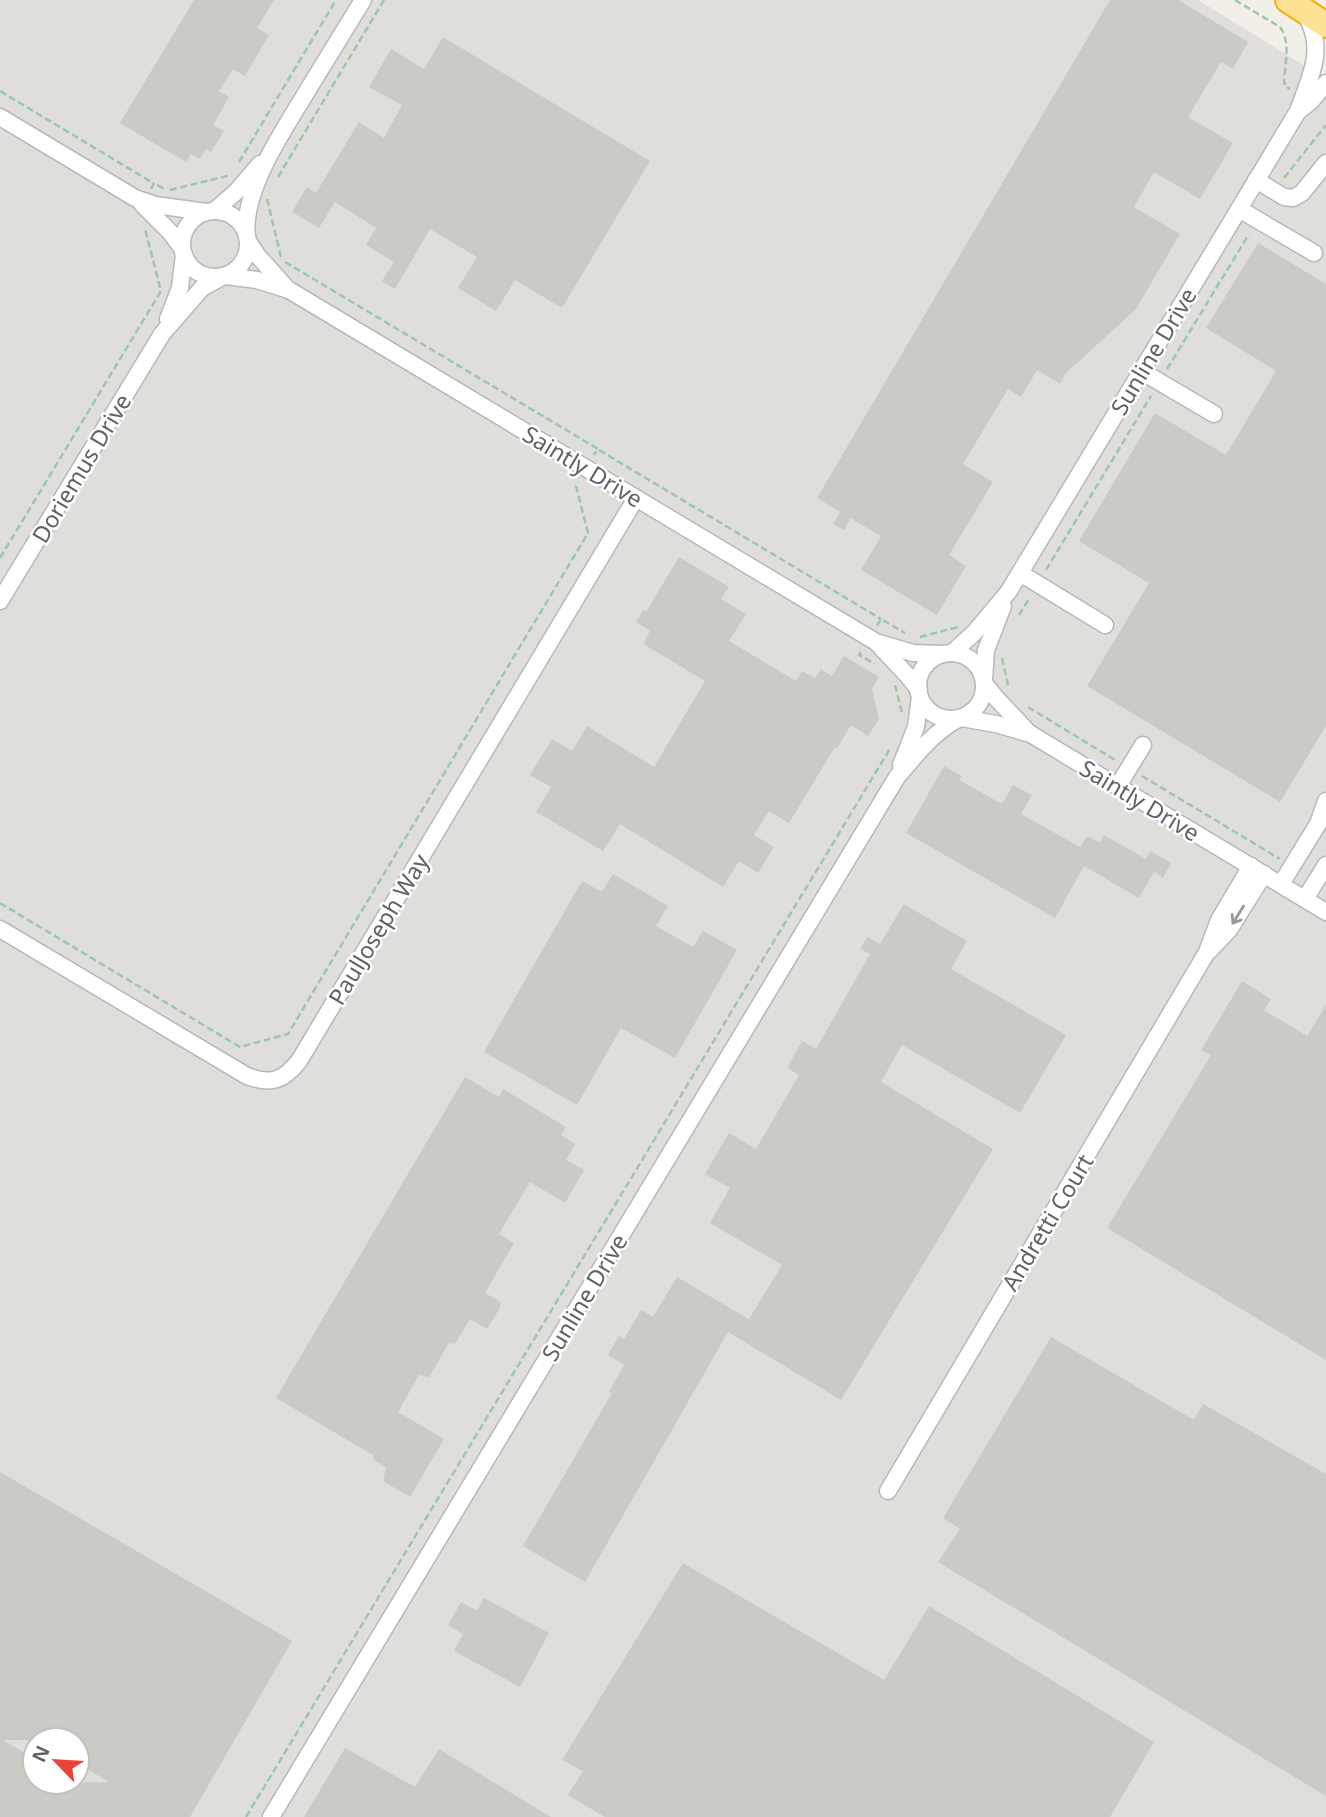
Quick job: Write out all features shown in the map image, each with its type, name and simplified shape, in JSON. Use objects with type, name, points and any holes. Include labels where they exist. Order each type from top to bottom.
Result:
[{"type":"highway","points":[[1296,5],[1326,25]]},
{"type":"street","points":[[0,117],[139,200],[170,232],[191,267],[197,272],[210,277],[225,276],[235,271],[247,252],[248,208],[273,148],[363,0]]},
{"type":"street","name":"Sunline Drive","points":[[947,654],[974,633],[1009,591],[1301,103],[1313,72],[1317,43],[1313,27],[1296,5]]},
{"type":"street","name":"Sunline Drive","points":[[1301,103],[1312,100],[1326,83]]},
{"type":"street","points":[[1256,180],[1288,198],[1297,197],[1326,163]]},
{"type":"street","points":[[183,252],[186,229],[194,218],[210,212],[236,192],[263,177]]},
{"type":"street","points":[[139,200],[175,209],[224,212],[243,226],[248,239]]},
{"type":"street","points":[[1239,209],[1314,253]]},
{"type":"street","name":"Saintly Drive","points":[[248,239],[266,266],[289,290]]},
{"type":"street","name":"Doriemus Drive","points":[[162,334],[180,288],[183,252]]},
{"type":"street","name":"Saintly Drive","points":[[225,276],[269,283],[289,290],[873,640],[914,653],[947,654]]},
{"type":"street","name":"Doriemus Drive","points":[[0,601],[162,334],[202,288],[225,276]]},
{"type":"street","points":[[1142,371],[1214,414]]},
{"type":"street","name":"PaulJoseph Way","points":[[0,929],[247,1076],[261,1082],[288,1074],[299,1061],[636,498]]},
{"type":"street","points":[[1020,573],[1105,625]]},
{"type":"street","name":"Sunline Drive","points":[[984,681],[986,650],[1009,591]]},
{"type":"street","name":"Saintly Drive","points":[[873,640],[908,676],[919,694]]},
{"type":"street","points":[[947,654],[962,655],[972,660],[980,668],[984,681],[984,694],[979,704],[972,713],[961,718],[946,719],[933,714],[923,704],[919,694],[919,677],[926,665],[930,660],[947,654]]},
{"type":"street","name":"Saintly Drive","points":[[984,681],[1029,733]]},
{"type":"street","name":"Sunline Drive","points":[[897,777],[916,727],[919,694]]},
{"type":"street","name":"Sunline Drive","points":[[271,1817],[897,777],[932,737],[961,718]]},
{"type":"street","name":"Saintly Drive","points":[[961,718],[986,721],[1029,733],[1326,912]]},
{"type":"street","points":[[1118,786],[1143,745]]},
{"type":"street","points":[[1281,884],[1318,824],[1326,801]]},
{"type":"street","points":[[1305,899],[1326,865]]},
{"type":"street","name":"Andretti Court","points":[[888,1491],[1207,952],[1229,930],[1258,870]]},
{"type":"path","points":[[0,91],[167,191],[232,174],[336,0]]},
{"type":"path","points":[[263,177],[384,0]]},
{"type":"path","points":[[1235,0],[1284,31],[1285,86],[1301,103]]},
{"type":"path","points":[[1275,191],[1326,125]]},
{"type":"path","points":[[239,162],[263,177],[282,260],[913,638],[964,625]]},
{"type":"path","points":[[139,200],[154,183]]},
{"type":"path","points":[[1019,615],[1258,220]]},
{"type":"path","points":[[0,558],[161,291],[145,227]]},
{"type":"path","points":[[0,904],[240,1047],[288,1034],[588,534],[576,486],[598,449]]},
{"type":"path","points":[[881,619],[873,640],[859,655],[881,668]]},
{"type":"path","points":[[892,675],[904,724]]},
{"type":"path","points":[[246,1817],[890,747]]},
{"type":"shaded area","points":[[0,0],[1198,0],[1326,79],[1326,1817],[0,1817]]},
{"type":"building","points":[[194,0],[274,0],[257,28],[269,35],[245,76],[233,69],[219,91],[229,97],[213,125],[224,131],[211,152],[206,149],[200,159],[191,154],[186,162],[120,123]]},
{"type":"building","points":[[1110,0],[1178,0],[1248,42],[1233,69],[1221,62],[1188,117],[1233,143],[1200,199],[1154,172],[1134,207],[1180,234],[1136,309],[1066,373],[1060,384],[1037,370],[1021,397],[1008,389],[963,464],[993,482],[949,555],[966,566],[937,615],[861,570],[881,536],[850,518],[844,530],[833,524],[840,512],[817,498]]},
{"type":"building","points":[[443,37],[650,161],[562,308],[515,280],[496,311],[458,288],[477,257],[430,229],[395,289],[382,281],[394,262],[366,245],[376,228],[335,202],[319,228],[292,212],[307,187],[316,193],[359,122],[384,138],[402,105],[369,87],[391,49],[424,69]]},
{"type":"building","points":[[1258,243],[1326,284],[1326,726],[1280,802],[1087,686],[1149,583],[1079,541],[1155,413],[1226,455],[1276,371],[1206,328]]},
{"type":"building","points":[[679,557],[729,587],[721,599],[746,614],[729,641],[796,681],[802,671],[815,678],[821,669],[832,676],[844,656],[879,677],[872,689],[879,719],[868,736],[851,725],[789,823],[769,811],[754,835],[774,847],[758,873],[739,861],[723,887],[620,824],[603,851],[536,812],[551,787],[530,775],[552,739],[572,751],[587,726],[654,767],[705,681],[643,644],[650,631],[636,622],[643,610],[646,612]]},
{"type":"building","points":[[944,766],[962,776],[959,780],[1002,804],[1013,785],[1032,795],[1021,814],[1080,847],[1087,836],[1100,843],[1104,835],[1146,859],[1150,851],[1171,863],[1163,878],[1154,872],[1139,898],[1084,866],[1055,918],[906,833]]},
{"type":"building","points":[[613,874],[668,906],[656,926],[693,947],[703,931],[737,950],[675,1058],[621,1028],[577,1105],[484,1052],[582,881],[602,892]]},
{"type":"building","points":[[904,904],[967,941],[951,969],[1066,1035],[1020,1113],[902,1045],[881,1082],[993,1149],[841,1400],[728,1332],[585,1582],[523,1546],[612,1393],[609,1392],[624,1365],[608,1355],[619,1336],[624,1339],[641,1310],[653,1317],[677,1277],[749,1319],[782,1265],[710,1223],[730,1188],[705,1174],[729,1133],[756,1149],[799,1075],[787,1068],[802,1041],[816,1049],[870,954],[860,949],[867,937],[880,944]]},
{"type":"building","points":[[1242,981],[1271,999],[1264,1010],[1307,1036],[1326,1005],[1326,1360],[1107,1228],[1211,1055],[1201,1050]]},
{"type":"building","points":[[465,1077],[499,1097],[503,1089],[566,1127],[561,1135],[575,1144],[566,1160],[584,1170],[565,1203],[530,1182],[499,1234],[514,1243],[485,1293],[501,1302],[500,1308],[487,1329],[470,1319],[455,1344],[449,1343],[429,1377],[419,1375],[398,1412],[444,1439],[410,1497],[383,1481],[386,1467],[374,1460],[373,1455],[276,1398]]},
{"type":"building","points":[[1051,1337],[1194,1420],[1203,1404],[1326,1474],[1326,1796],[938,1562],[960,1529],[943,1518]]},
{"type":"building","points":[[0,1472],[292,1641],[190,1817],[0,1817]]},
{"type":"building","points":[[683,1563],[884,1680],[929,1606],[1154,1742],[1110,1817],[605,1817],[568,1795],[583,1771],[562,1760]]},
{"type":"building","points":[[484,1598],[549,1633],[520,1687],[454,1651],[463,1634],[448,1625],[461,1602],[477,1611]]},
{"type":"building","points":[[345,1748],[415,1787],[439,1749],[551,1817],[304,1817]]}]
